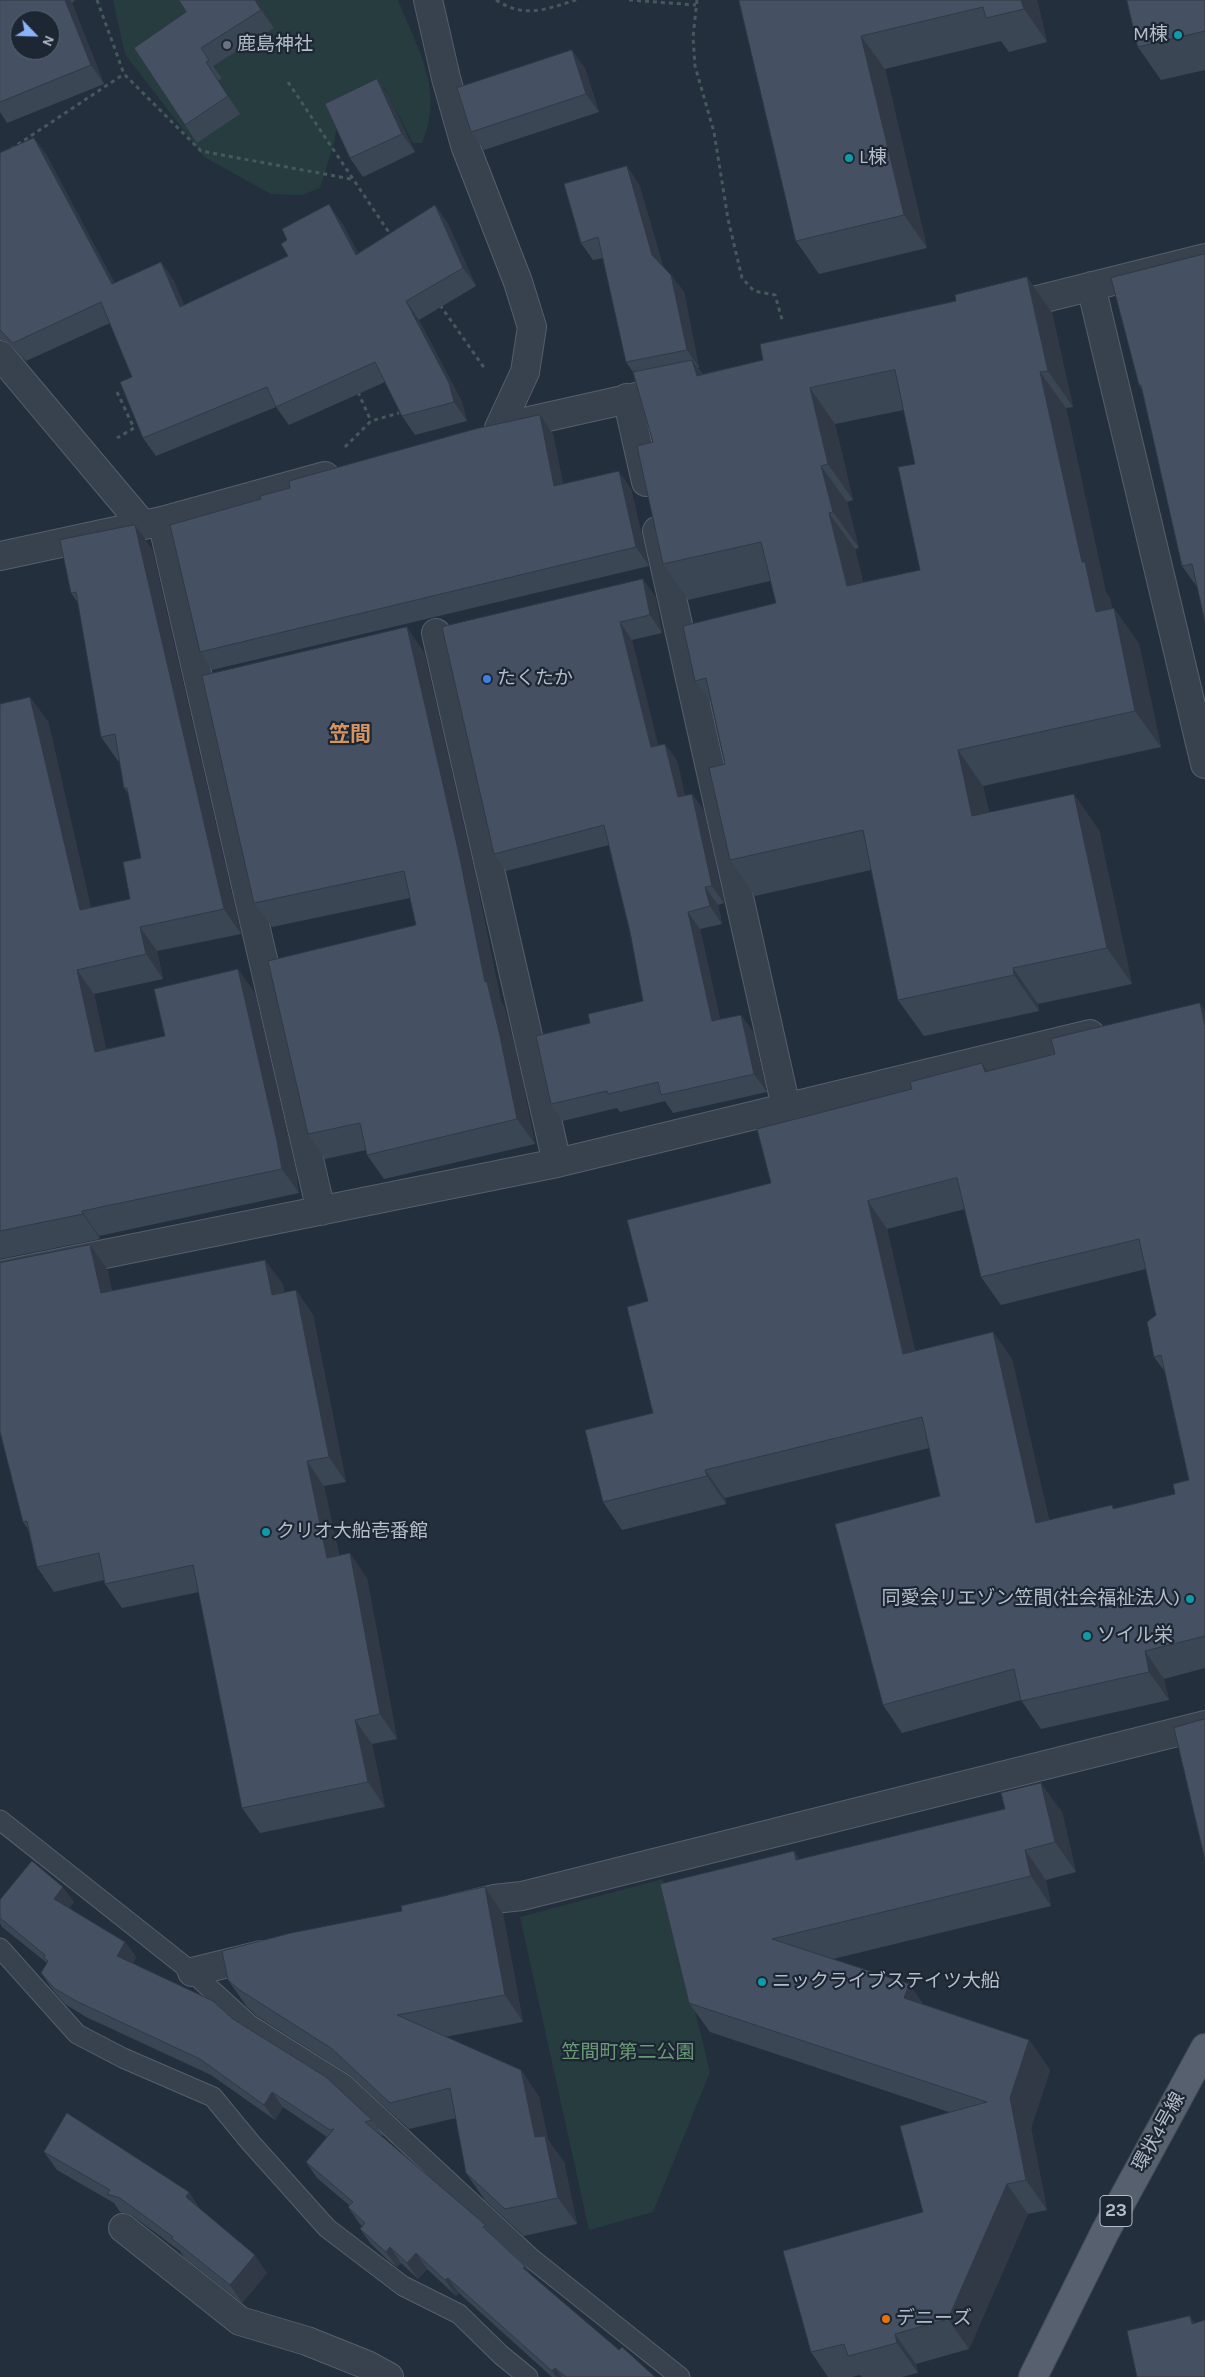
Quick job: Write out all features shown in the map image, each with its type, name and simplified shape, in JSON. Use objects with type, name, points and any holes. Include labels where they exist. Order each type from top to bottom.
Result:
[{"type":"main road","name":"環状4号線","points":[[1033,2377],[1105,2232],[1205,2048]]},
{"type":"street","points":[[428,0],[446,78],[465,145],[518,282],[532,327],[526,372],[499,428]]},
{"type":"street","points":[[977,315],[1205,258]]},
{"type":"street","points":[[1092,286],[1205,764]]},
{"type":"street","points":[[0,355],[86,457],[153,523],[201,689],[321,1211]]},
{"type":"street","points":[[471,436],[627,398],[701,383]]},
{"type":"street","points":[[627,398],[786,1107]]},
{"type":"street","points":[[0,556],[153,523],[350,469]]},
{"type":"street","points":[[638,584],[668,577]]},
{"type":"street","points":[[408,639],[465,626]]},
{"type":"street","points":[[436,632],[557,1163]]},
{"type":"street","points":[[201,689],[230,682]]},
{"type":"street","points":[[0,1275],[557,1163],[1110,1030]]},
{"type":"street","points":[[428,1915],[494,1899],[522,1896],[1205,1725]]},
{"type":"street","points":[[192,1972],[286,1949]]},
{"type":"street","points":[[123,2228],[240,2321],[307,2341],[367,2364],[388,2377]]},
{"type":"lane","points":[[0,1820],[192,1972],[250,2025],[344,2084],[531,2258],[680,2377]]},
{"type":"lane","points":[[0,1948],[76,2034],[213,2097],[250,2142],[327,2228],[403,2286],[459,2314],[501,2355],[528,2377]]},
{"type":"path","points":[[97,0],[124,74],[200,151],[352,180]]},
{"type":"path","points":[[496,0],[508,8],[527,12],[546,10],[576,0]]},
{"type":"path","points":[[629,0],[696,5]]},
{"type":"path","points":[[697,0],[693,37],[695,66],[714,132],[728,219],[742,278],[754,291],[776,295],[783,323]]},
{"type":"path","points":[[6,152],[124,74]]},
{"type":"path","points":[[288,82],[352,180],[394,239]]},
{"type":"path","points":[[438,301],[484,365],[487,374]]},
{"type":"path","points":[[355,386],[371,421],[399,413]]},
{"type":"path","points":[[86,457],[134,428],[117,392]]},
{"type":"green space","points":[[113,0],[398,0],[420,53],[430,88],[431,105],[422,143],[413,143],[384,87],[339,110],[334,143],[320,188],[302,195],[271,194],[204,157],[125,54]]},
{"type":"green space","name":"笠間町第二公園","points":[[663,1879],[710,2072],[653,2212],[589,2230],[520,1917]]},
{"type":"building","points":[[0,0],[65,0],[91,65],[0,102]]},
{"type":"building","points":[[179,0],[255,0],[261,10],[201,48],[209,60],[206,62],[228,96],[185,125],[134,48],[186,12]]},
{"type":"building","name":"L棟","points":[[739,0],[1021,0],[1024,9],[986,18],[983,7],[861,36],[904,215],[796,241]]},
{"type":"building","points":[[1127,0],[1205,0],[1205,31],[1138,47]]},
{"type":"building","points":[[572,50],[586,94],[471,132],[457,88]]},
{"type":"building","points":[[377,79],[402,134],[350,158],[325,104]]},
{"type":"building","points":[[34,138],[112,284],[161,262],[180,307],[288,256],[281,244],[287,240],[282,229],[329,204],[356,255],[435,205],[463,268],[406,301],[449,383],[454,402],[402,416],[375,362],[276,407],[267,387],[143,438],[120,382],[132,377],[101,302],[13,343],[0,330],[0,153]]},
{"type":"building","points":[[627,166],[652,255],[671,275],[687,350],[626,362],[598,237],[581,243],[564,184]]},
{"type":"building","points":[[1205,254],[1205,622],[1192,564],[1182,566],[1141,385],[1139,385],[1111,278]]},
{"type":"building","points":[[1027,277],[1048,371],[1040,372],[1082,562],[1085,562],[1096,612],[1114,608],[1135,711],[958,750],[972,816],[1074,794],[1107,948],[1013,968],[1014,975],[898,1000],[863,830],[730,860],[709,768],[725,764],[706,678],[695,681],[683,626],[776,603],[761,542],[663,564],[637,446],[653,442],[633,372],[692,360],[697,376],[763,360],[760,344],[956,301],[955,295]],"holes":[[[895,370],[915,464],[898,467],[920,570],[847,586],[829,513],[833,512],[821,466],[828,464],[810,388]]]},
{"type":"building","points":[[540,415],[554,486],[619,471],[636,547],[200,652],[170,525],[261,499],[260,496],[290,488],[289,481],[475,429]]},
{"type":"building","points":[[135,525],[224,909],[140,927],[146,954],[77,970],[95,1052],[165,1036],[154,989],[238,969],[282,1169],[82,1211],[83,1214],[0,1231],[0,704],[30,697],[80,910],[130,899],[123,862],[141,858],[127,788],[124,788],[115,734],[101,737],[76,592],[71,593],[60,540]]},
{"type":"building","points":[[643,579],[650,615],[620,622],[651,747],[665,744],[678,797],[692,794],[712,886],[705,887],[710,906],[688,912],[712,1021],[741,1015],[754,1074],[661,1095],[658,1082],[608,1094],[607,1091],[551,1104],[536,1036],[590,1023],[588,1014],[643,1001],[630,932],[604,825],[494,854],[442,627]]},
{"type":"building","points":[[407,627],[459,854],[485,982],[487,982],[500,1036],[517,1119],[367,1155],[360,1123],[308,1134],[268,961],[416,925],[404,871],[254,903],[202,676]]},
{"type":"building","points":[[1200,1003],[1205,1026],[1205,1636],[1145,1651],[1149,1672],[1021,1701],[1014,1669],[883,1705],[835,1524],[940,1496],[922,1417],[705,1470],[707,1476],[603,1502],[585,1430],[653,1413],[627,1307],[648,1301],[627,1220],[771,1183],[757,1129],[912,1089],[910,1082],[982,1063],[985,1072],[1055,1054],[1051,1039]],"holes":[[[957,1178],[981,1277],[1139,1239],[1156,1315],[1147,1322],[1154,1357],[1161,1355],[1189,1480],[1173,1484],[1175,1494],[1113,1509],[1112,1505],[1036,1523],[993,1332],[903,1354],[868,1201]]]},
{"type":"building","points":[[90,1245],[101,1293],[265,1260],[272,1295],[296,1290],[329,1457],[307,1461],[327,1558],[350,1553],[380,1714],[355,1720],[368,1782],[242,1808],[193,1565],[105,1584],[99,1553],[37,1567],[27,1521],[23,1522],[0,1432],[0,1263]]},
{"type":"building","points":[[1205,1719],[1205,1860],[1174,1728]]},
{"type":"building","points":[[1041,1783],[1055,1842],[1025,1850],[1031,1876],[772,1939],[909,1984],[904,1998],[1029,2040],[1010,2098],[1026,2180],[1007,2184],[948,2319],[895,2334],[897,2343],[848,2356],[844,2344],[811,2352],[783,2251],[923,2212],[900,2126],[987,2102],[689,2003],[660,1884],[794,1851],[796,1860],[1005,1809],[1001,1793]]},
{"type":"building","points":[[32,1861],[63,1887],[54,1899],[125,1942],[117,1956],[213,2001],[233,2019],[326,2077],[372,2120],[365,2122],[481,2221],[486,2226],[483,2227],[525,2266],[523,2268],[619,2350],[622,2347],[655,2377],[566,2377],[555,2368],[552,2371],[448,2278],[445,2280],[416,2253],[407,2263],[390,2247],[386,2252],[360,2229],[365,2223],[348,2207],[353,2202],[306,2162],[334,2129],[330,2130],[272,2092],[264,2105],[200,2059],[76,2001],[54,1988],[41,1973],[48,1961],[44,1958],[45,1955],[0,1918],[0,1900]]},
{"type":"building","points":[[485,1887],[505,1995],[397,2015],[521,2070],[535,2137],[545,2136],[558,2198],[505,2209],[466,2173],[450,2088],[390,2103],[331,2048],[238,1989],[228,1980],[222,1951],[291,1933],[402,1911],[401,1906]]},
{"type":"building","points":[[67,2113],[189,2192],[186,2197],[255,2255],[230,2285],[171,2238],[173,2237],[120,2198],[107,2194],[110,2190],[44,2152]]},
{"type":"building","points":[[1190,2316],[1192,2324],[1205,2320],[1205,2377],[1137,2377],[1127,2331]]},
{"type":"place","name":"M棟","points":[[1178,35]]},
{"type":"place","name":"鹿島神社","points":[[227,45]]},
{"type":"place","name":"L棟","points":[[849,158]]},
{"type":"place","name":"たくたか","points":[[487,679]]},
{"type":"place","name":"クリオ大船壱番館","points":[[266,1532]]},
{"type":"place","name":"同愛会リエゾン笠間(社会福祉法人)","points":[[1190,1599]]},
{"type":"place","name":"ソイル栄","points":[[1087,1636]]},
{"type":"place","name":"ニックライブステイツ大船","points":[[762,1982]]},
{"type":"place","name":"デニーズ","points":[[886,2319]]},
{"type":"district","name":"笠間","points":[[350,735]]}]
